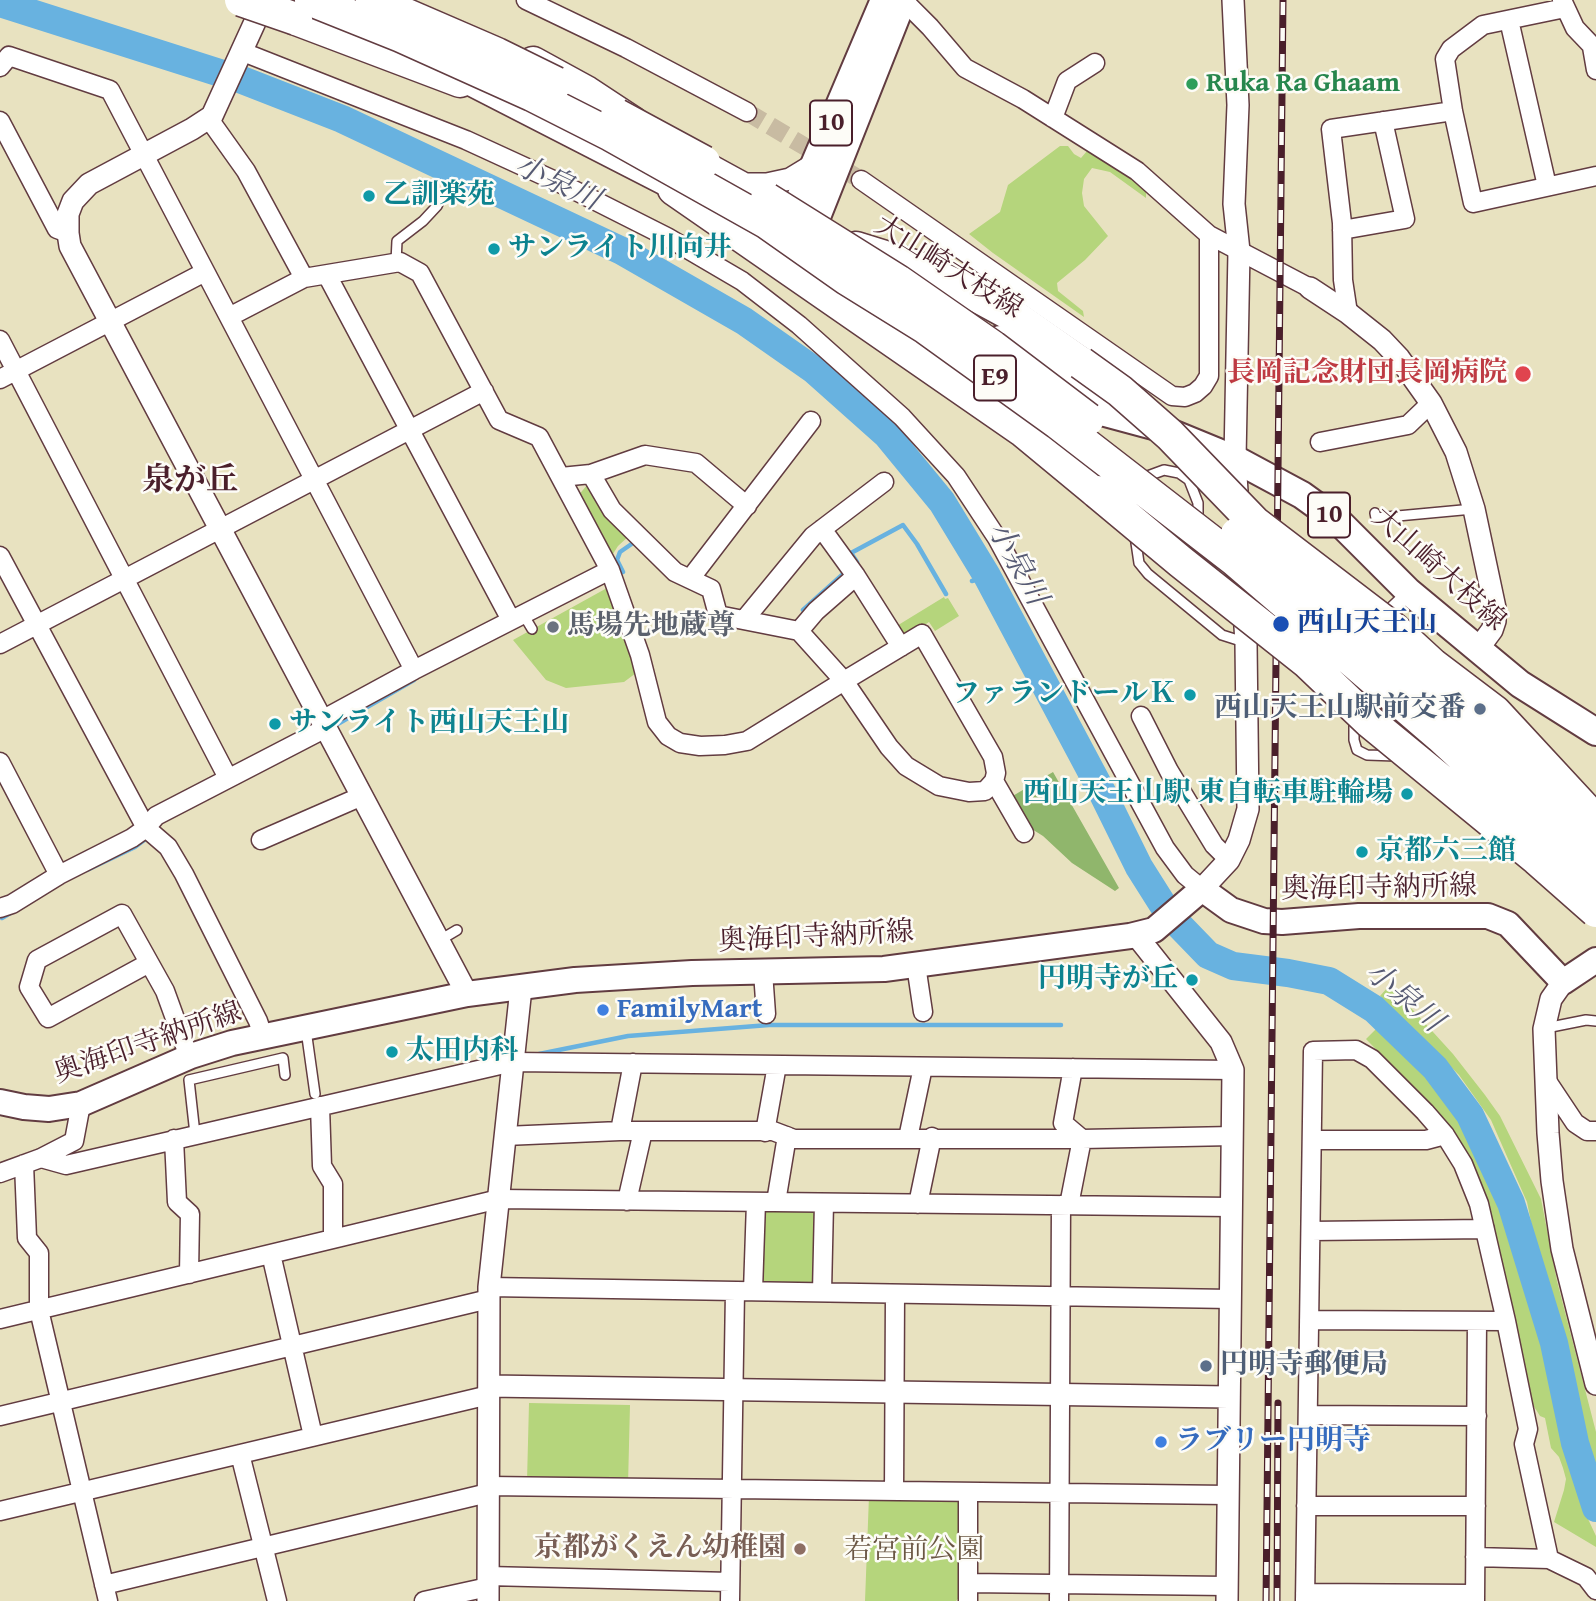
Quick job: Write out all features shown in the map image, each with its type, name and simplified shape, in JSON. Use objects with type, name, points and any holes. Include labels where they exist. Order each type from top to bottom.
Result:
[{"type":"highway","points":[[242,0],[303,9],[460,81]]},
{"type":"highway","name":"E9","points":[[372,0],[497,54],[662,137],[785,209],[993,346],[1276,566],[1397,666],[1596,847]]},
{"type":"highway","points":[[406,0],[489,38],[586,92],[633,123]]},
{"type":"highway","name":"E9","points":[[303,9],[401,36],[532,94],[766,222],[847,279],[926,328],[1058,423],[1235,560],[1440,736],[1596,880]]},
{"type":"highway","points":[[674,189],[1022,430],[1142,508],[1189,554],[1194,585],[1259,645],[1370,722],[1596,911]]},
{"type":"highway","points":[[795,228],[804,246],[846,274],[1104,482]]},
{"type":"highway","points":[[856,248],[914,266],[1014,316],[1120,391],[1170,435],[1226,471],[1255,523],[1395,630],[1433,665],[1495,712],[1596,821]]},
{"type":"main road","name":"10","points":[[795,228],[813,165],[884,0]]},
{"type":"main road","name":"10","points":[[795,228],[903,0]]},
{"type":"main road","name":"大山崎大枝線","points":[[795,228],[856,248],[985,330],[1157,427],[1226,471],[1302,495],[1338,521],[1409,591],[1520,684],[1596,732]]},
{"type":"main road","points":[[795,228],[952,357]]},
{"type":"main road","name":"大山崎大枝線","points":[[1061,401],[1157,427]]},
{"type":"main road","points":[[1145,932],[1199,893]]},
{"type":"main road","name":"奥海印寺納所線","points":[[1199,893],[1231,910],[1264,921],[1359,916],[1488,916],[1508,924],[1563,982]]},
{"type":"main road","name":"奥海印寺納所線","points":[[0,1101],[49,1109],[81,1104],[189,1057],[263,1036],[467,994],[588,979],[692,973],[884,969],[1145,932]]},
{"type":"main road","points":[[1563,982],[1596,960]]},
{"type":"street","points":[[265,0],[243,53],[213,113],[144,155],[89,184],[73,201],[68,214],[68,233],[71,246],[220,529],[362,796],[415,887],[467,994]]},
{"type":"street","points":[[328,0],[460,81],[674,189],[795,228]]},
{"type":"street","points":[[334,0],[633,123],[745,184],[795,228]]},
{"type":"street","points":[[526,0],[626,48],[747,112]]},
{"type":"street","points":[[903,0],[965,68],[1023,99],[1137,171],[1209,235],[1310,288],[1348,313],[1382,340],[1399,358],[1431,403],[1456,452],[1474,509],[1496,615],[1492,629],[1478,649]]},
{"type":"street","points":[[243,53],[466,140],[610,208],[667,237],[742,281],[799,326],[902,417],[956,476],[997,538],[1165,848],[1199,893],[1229,860],[1239,840],[1248,808],[1246,643],[1226,471],[1239,251],[1234,204],[1238,105],[1233,0]]},
{"type":"street","points":[[1596,70],[1594,49],[1575,28],[1563,4],[1483,25],[1451,49],[1445,60],[1473,203],[1596,176]]},
{"type":"street","points":[[1509,20],[1547,186]]},
{"type":"street","points":[[0,67],[9,56],[110,90],[414,670]]},
{"type":"street","points":[[1053,118],[1067,81],[1095,63]]},
{"type":"street","points":[[1348,313],[1331,129],[1453,111]]},
{"type":"street","points":[[213,113],[304,278]]},
{"type":"street","points":[[0,121],[57,229],[68,233]]},
{"type":"street","points":[[1342,230],[1405,219],[1383,121]]},
{"type":"street","points":[[745,184],[767,184],[790,179],[813,165]]},
{"type":"street","points":[[861,180],[1172,396],[1185,397],[1195,393],[1209,376],[1209,235]]},
{"type":"street","points":[[229,317],[304,278],[400,261],[419,273],[499,420],[539,437],[610,570],[640,655],[657,722],[668,736],[680,743],[701,746],[747,741],[844,681],[922,635],[993,757],[996,773],[993,781],[985,790],[969,792],[939,786],[906,766],[889,747],[844,681],[799,631],[718,615],[711,589],[675,572],[612,510],[591,474]]},
{"type":"street","points":[[8,375],[43,351],[111,321],[205,272]]},
{"type":"street","points":[[327,275],[410,430],[522,621]]},
{"type":"street","points":[[0,340],[8,375],[125,579],[228,778]]},
{"type":"street","points":[[0,644],[484,391]]},
{"type":"street","points":[[1320,442],[1408,425],[1431,403]]},
{"type":"street","points":[[690,579],[811,421]]},
{"type":"street","points":[[561,477],[591,474],[645,455],[696,463],[747,506]]},
{"type":"street","points":[[744,621],[813,536],[884,482]]},
{"type":"street","points":[[822,529],[856,576],[901,647]]},
{"type":"street","points":[[0,556],[152,832],[168,847],[184,874],[263,1036]]},
{"type":"street","points":[[152,832],[156,816],[324,724],[414,670],[522,621],[610,570]]},
{"type":"street","points":[[799,631],[816,611],[856,576]]},
{"type":"street","points":[[1141,716],[1169,771],[1214,845],[1229,860]]},
{"type":"street","points":[[0,762],[59,876]]},
{"type":"street","points":[[993,781],[1024,833]]},
{"type":"street","points":[[261,840],[362,796]]},
{"type":"street","points":[[0,908],[132,838],[152,832]]},
{"type":"street","points":[[149,963],[48,1018],[29,987],[37,960],[122,914],[165,990],[189,1057]]},
{"type":"street","points":[[968,1492],[968,1592],[1227,1594],[1233,1070],[1221,1042],[1145,932]]},
{"type":"street","points":[[916,965],[923,1012]]},
{"type":"street","points":[[763,972],[766,1014]]},
{"type":"street","points":[[1563,982],[1551,999],[1544,1029],[1552,1181],[1562,1248],[1596,1384]]},
{"type":"street","points":[[488,1588],[489,1293],[521,988]]},
{"type":"street","points":[[1477,1321],[1475,1598],[1305,1597],[1313,1051],[1356,1050],[1363,1053],[1395,1080],[1444,1135],[1463,1164],[1479,1204],[1506,1321],[1528,1429],[1524,1444],[1549,1559]]},
{"type":"street","points":[[41,1158],[66,1165],[195,1135],[318,1100],[513,1062],[1233,1070]]},
{"type":"street","points":[[620,1130],[633,1063]]},
{"type":"street","points":[[765,1132],[777,1065]]},
{"type":"street","points":[[908,1138],[923,1066]]},
{"type":"street","points":[[1073,1068],[1063,1123],[1083,1139]]},
{"type":"street","points":[[1545,1078],[1575,1123],[1587,1131],[1596,1131]]},
{"type":"street","points":[[318,1100],[321,1166],[333,1184],[334,1239]]},
{"type":"street","points":[[0,1173],[41,1158],[74,1141],[81,1104]]},
{"type":"street","points":[[505,1136],[643,1130],[774,1131],[794,1139],[1233,1136]]},
{"type":"street","points":[[627,1201],[643,1130]]},
{"type":"street","points":[[1312,1140],[1426,1140],[1444,1135]]},
{"type":"street","points":[[776,1202],[787,1136]]},
{"type":"street","points":[[918,1204],[932,1138]]},
{"type":"street","points":[[174,1139],[177,1202],[190,1214],[189,1274]]},
{"type":"street","points":[[1059,1593],[1060,1296],[1065,1205],[1083,1139]]},
{"type":"street","points":[[24,1164],[27,1238],[39,1253],[38,1310],[106,1593],[263,1547],[488,1490],[731,1489],[1228,1495]]},
{"type":"street","points":[[0,1319],[499,1199],[1232,1207]]},
{"type":"street","points":[[730,1601],[733,1390],[756,1202]]},
{"type":"street","points":[[822,1292],[824,1203]]},
{"type":"street","points":[[1311,1231],[1485,1229]]},
{"type":"street","points":[[271,1254],[313,1436]]},
{"type":"street","points":[[0,1416],[292,1346],[489,1293],[744,1291],[1231,1299]]},
{"type":"street","points":[[894,1491],[895,1294]]},
{"type":"street","points":[[1309,1320],[1506,1321]]},
{"type":"street","points":[[0,1511],[489,1391],[895,1392],[1060,1395],[1084,1401],[1133,1391],[1229,1397]]},
{"type":"street","points":[[1308,1415],[1476,1416]]},
{"type":"street","points":[[240,1454],[277,1601]]},
{"type":"street","points":[[1307,1506],[1476,1506]]},
{"type":"street","points":[[1475,1557],[1549,1559],[1586,1577],[1596,1590]]},
{"type":"street","points":[[424,1601],[488,1588],[730,1583]]},
{"type":"lane","points":[[396,262],[397,241],[437,206],[442,195]]},
{"type":"lane","points":[[1135,502],[1136,488],[1145,477],[1164,470],[1179,473],[1189,480],[1198,503],[1198,512],[1189,554],[1174,558],[1164,552],[1158,543],[1159,532]]},
{"type":"lane","points":[[1375,513],[1376,518],[1474,509]]},
{"type":"lane","points":[[1167,519],[1177,514],[1198,512]]},
{"type":"lane","points":[[1135,516],[1136,552],[1139,563],[1148,574],[1222,635],[1246,643]]},
{"type":"lane","points":[[1409,591],[1375,641],[1376,652],[1382,658],[1426,679],[1435,696],[1438,717],[1433,747],[1396,756],[1367,755],[1357,750],[1354,740],[1354,654],[1388,610],[1409,591]]},
{"type":"lane","points":[[1449,761],[1480,727]]},
{"type":"lane","points":[[439,941],[457,930]]},
{"type":"lane","points":[[1544,1029],[1586,1020],[1596,1021]]},
{"type":"lane","points":[[310,1026],[307,1037],[318,1100]]},
{"type":"lane","points":[[195,1135],[189,1080],[284,1058],[285,1075]]},
{"type":"green space","points":[[1060,146],[1068,146],[1081,158],[1087,151],[1146,185],[1146,198],[1110,172],[1092,168],[1084,179],[1084,206],[1108,236],[1057,283],[1058,291],[1083,311],[1084,317],[969,234],[1000,212],[1008,185]]},
{"type":"green space","points":[[587,485],[630,535],[611,557],[578,496]]},
{"type":"green space","points":[[607,588],[636,673],[624,682],[566,688],[546,680],[513,640]]},
{"type":"green space","points":[[944,597],[948,598],[959,616],[935,631],[929,622],[905,638],[895,627]]},
{"type":"green space","points":[[1053,772],[1119,888],[1115,891],[1072,863],[1043,836],[1027,826],[1011,797]]},
{"type":"green space","points":[[1388,987],[1453,1054],[1485,1095],[1500,1116],[1541,1199],[1557,1281],[1596,1432],[1596,1487],[1546,1297],[1527,1202],[1491,1120],[1459,1075],[1380,996]]},
{"type":"green space","points":[[1380,1025],[1389,1029],[1431,1071],[1468,1125],[1506,1205],[1523,1255],[1529,1291],[1581,1504],[1596,1536],[1596,1547],[1554,1522],[1566,1479],[1559,1457],[1551,1448],[1545,1418],[1540,1416],[1533,1405],[1485,1204],[1465,1159],[1441,1116],[1366,1039]]},
{"type":"green space","points":[[765,1209],[814,1210],[817,1215],[817,1284],[764,1288],[759,1282],[761,1214]]},
{"type":"green space","points":[[529,1403],[630,1405],[628,1485],[527,1481]]},
{"type":"green space","name":"若宮前公園","points":[[869,1496],[957,1499],[962,1507],[961,1595],[956,1601],[865,1601]]},
{"type":"waterway","name":"小泉川","points":[[0,3],[242,80],[342,119],[622,251],[744,321],[814,370],[887,435],[942,502],[987,576],[1139,867],[1178,924],[1208,955],[1233,966],[1329,981],[1374,1009],[1435,1068],[1470,1115],[1511,1203],[1554,1343],[1575,1443],[1596,1508]]},
{"type":"waterway","points":[[857,562],[851,553],[903,525],[946,594]]},
{"type":"waterway","points":[[623,572],[617,560],[620,552],[633,543]]},
{"type":"waterway","points":[[803,610],[842,575]]},
{"type":"waterway","points":[[972,581],[987,576]]},
{"type":"waterway","points":[[336,725],[414,680]]},
{"type":"waterway","points":[[87,870],[135,847],[147,838]]},
{"type":"waterway","points":[[2,918],[12,912]]},
{"type":"waterway","points":[[539,1054],[628,1036],[769,1025],[1061,1025]]},
{"type":"tunnel","points":[[747,112],[861,180]]},
{"type":"railway","points":[[1266,1601],[1283,0]]},
{"type":"railway","points":[[1277,1601],[1278,1403]]},
{"type":"place","name":"Ruka Ra Ghaam","points":[[1192,84]]},
{"type":"place","name":"乙訓楽苑","points":[[369,196]]},
{"type":"place","name":"サンライト川向井","points":[[494,249]]},
{"type":"place","name":"長岡記念財団長岡病院","points":[[1523,374]]},
{"type":"place","name":"西山天王山","points":[[1281,624]]},
{"type":"place","name":"馬場先地蔵尊","points":[[553,627]]},
{"type":"place","name":"ファランドールＫ","points":[[1190,695]]},
{"type":"place","name":"西山天王山駅前交番","points":[[1480,709]]},
{"type":"place","name":"サンライト西山天王山","points":[[275,724]]},
{"type":"place","name":"西山天王山駅 東自転車駐輪場","points":[[1407,794]]},
{"type":"place","name":"京都六三館","points":[[1362,852]]},
{"type":"place","name":"円明寺が丘","points":[[1192,980]]},
{"type":"place","name":"FamilyMart","points":[[603,1010]]},
{"type":"place","name":"太田内科","points":[[392,1052]]},
{"type":"place","name":"円明寺郵便局","points":[[1206,1366]]},
{"type":"place","name":"ラブリー円明寺","points":[[1161,1442]]},
{"type":"place","name":"京都がくえん幼稚園","points":[[800,1549]]},
{"type":"district","name":"泉が丘","points":[[190,482]]}]
